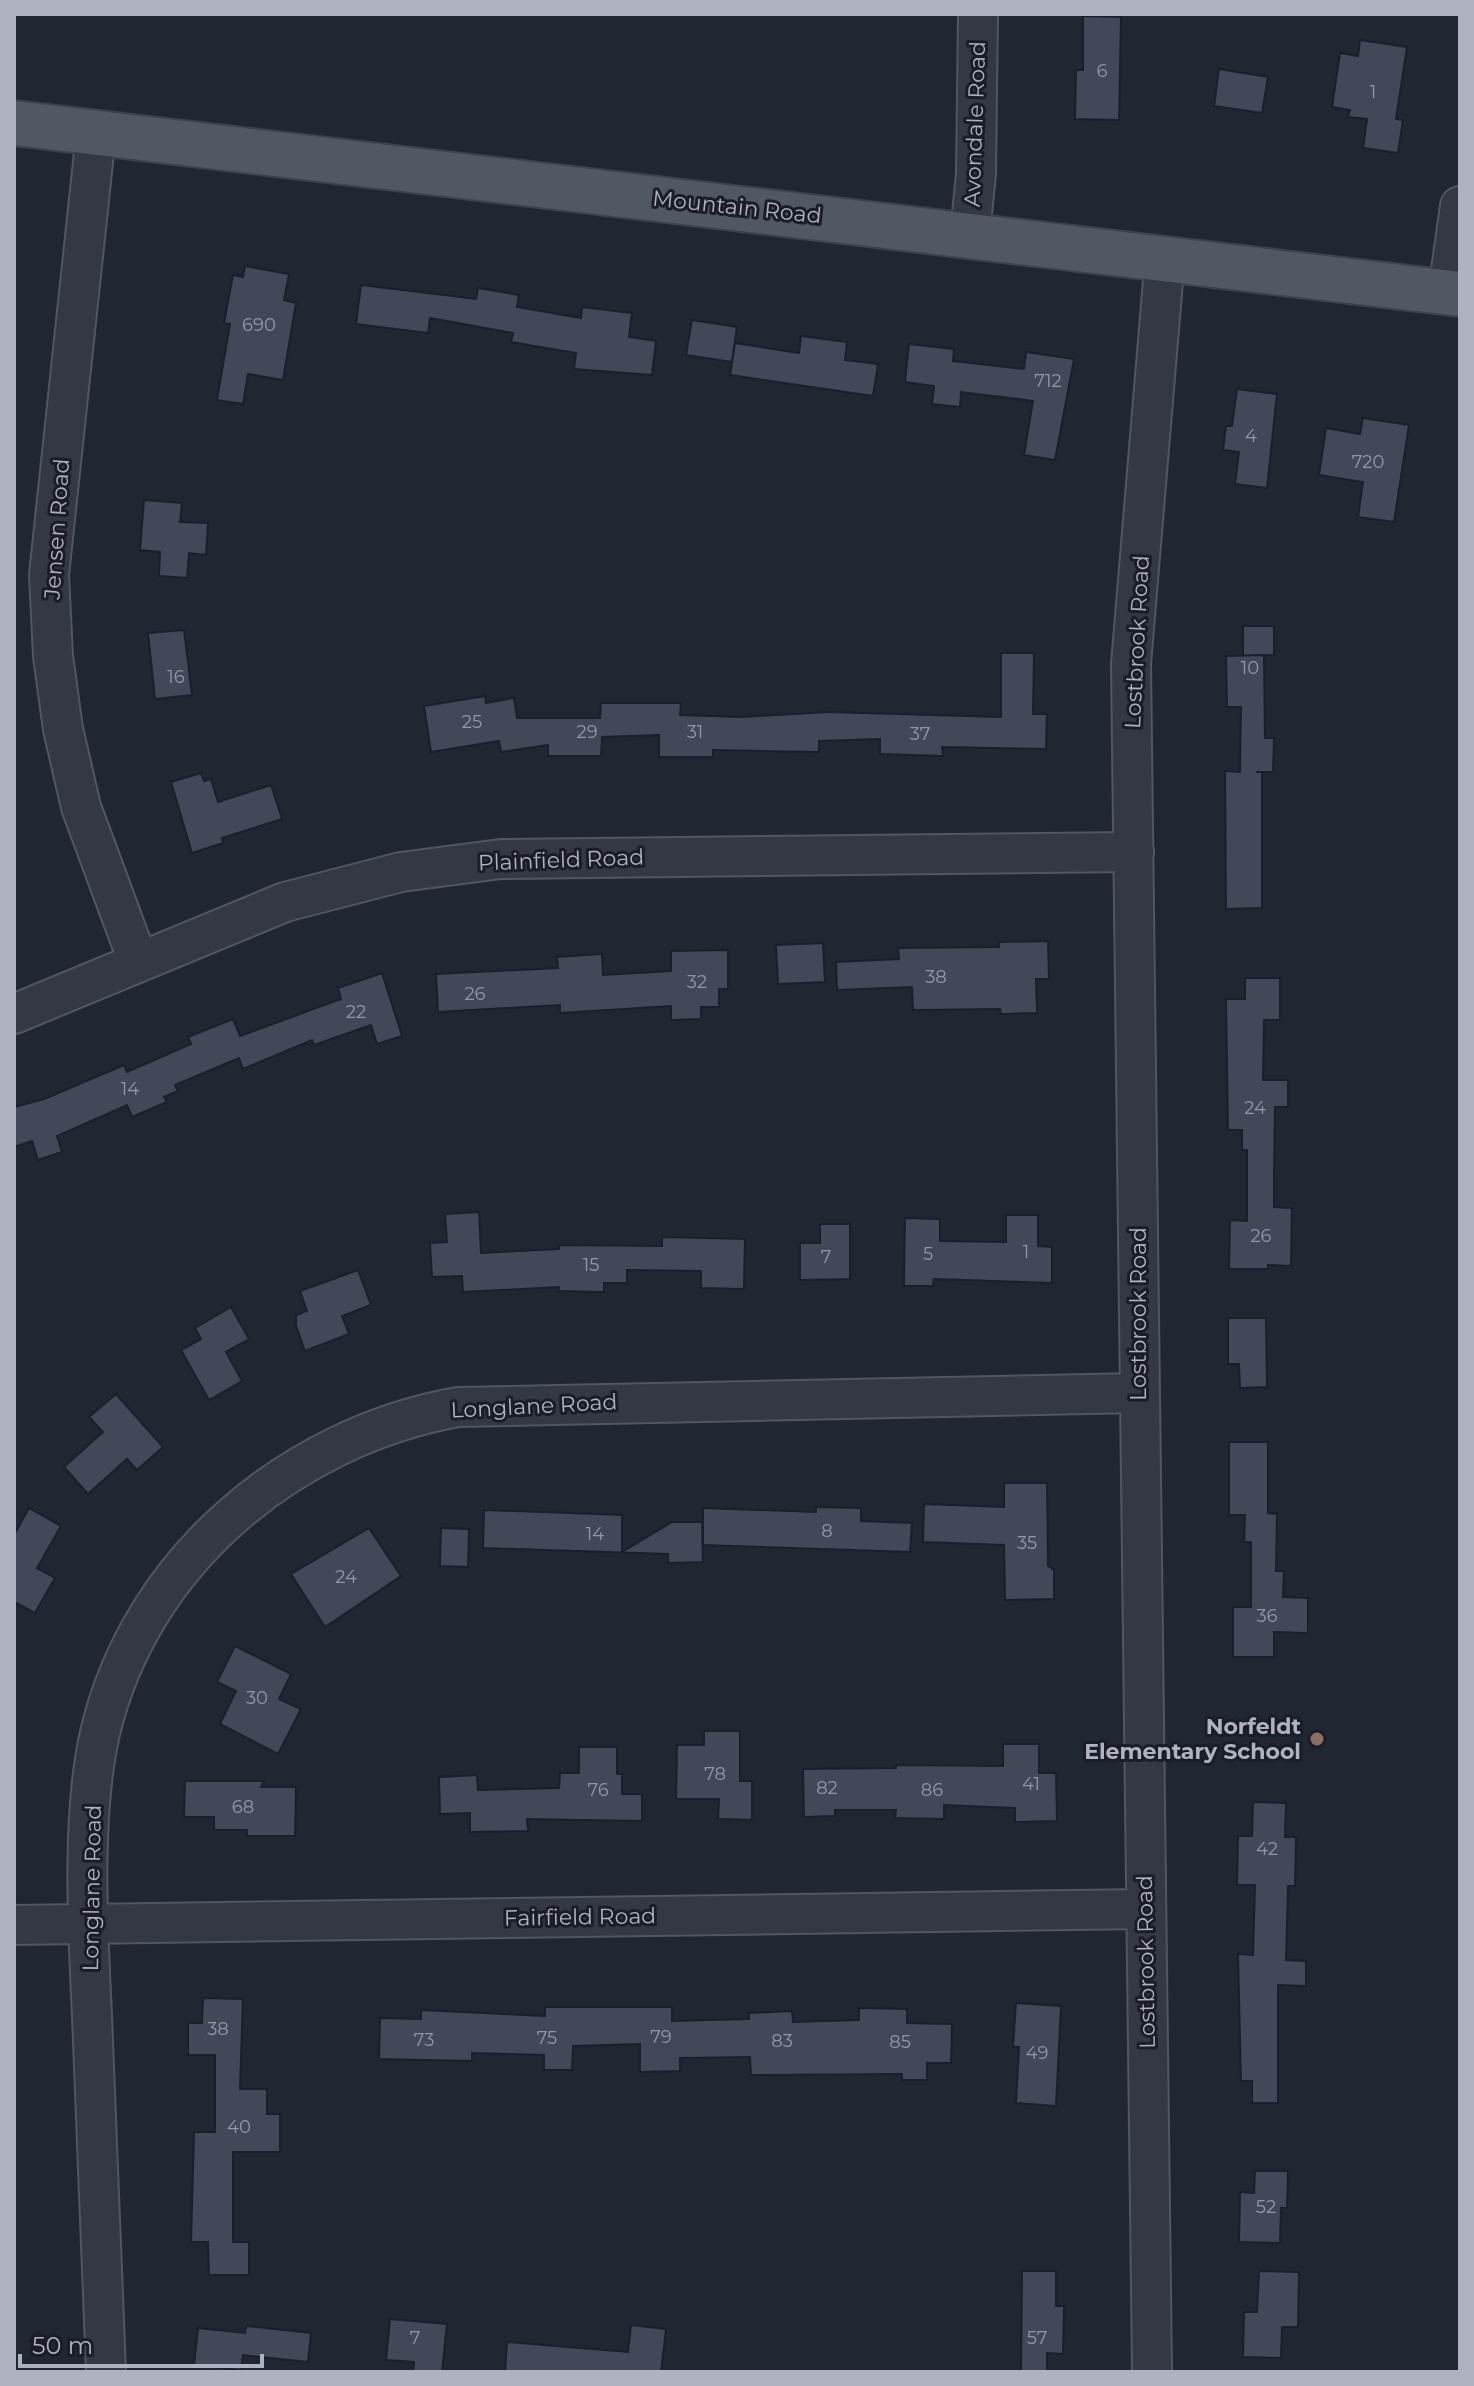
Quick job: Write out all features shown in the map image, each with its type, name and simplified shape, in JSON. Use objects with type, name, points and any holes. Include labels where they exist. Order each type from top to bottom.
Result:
[{"type":"main road","name":"Mountain Road","points":[[14,123],[970,233],[1454,293]]},
{"type":"street","name":"Avondale Road","points":[[970,233],[976,174],[978,14]]},
{"type":"street","name":"Jensen Road","points":[[96,134],[49,575],[53,656],[63,729],[81,807],[138,961]]},
{"type":"street","points":[[1454,293],[1460,206]]},
{"type":"street","name":"Lostbrook Road","points":[[1152,2372],[1131,664],[1165,257]]},
{"type":"street","name":"Plainfield Road","points":[[14,1014],[285,902],[401,872],[501,859],[1134,852]]},
{"type":"street","name":"Longlane Road","points":[[106,2372],[88,1924],[93,1778],[100,1733],[113,1692],[143,1628],[178,1571],[214,1530],[271,1486],[344,1440],[421,1413],[504,1403],[1138,1393]]},
{"type":"street","name":"Fairfield Road","points":[[14,1925],[1146,1909]]},
{"type":"building","points":[[1083,16],[1121,17],[1119,120],[1075,119],[1076,70],[1083,70]]},
{"type":"building","points":[[1360,40],[1407,47],[1396,119],[1403,120],[1398,153],[1363,148],[1367,119],[1348,117],[1350,110],[1332,107],[1340,53],[1358,56]]},
{"type":"building","points":[[1219,69],[1268,77],[1262,113],[1214,106]]},
{"type":"building","points":[[245,266],[289,274],[284,300],[296,303],[283,380],[248,374],[243,404],[217,400],[230,324],[224,323],[233,275],[243,277]]},
{"type":"building","points":[[361,285],[476,299],[478,288],[519,295],[517,307],[581,318],[582,307],[632,313],[629,337],[656,341],[652,375],[574,369],[576,353],[511,342],[513,333],[430,318],[428,333],[356,324]]},
{"type":"building","points":[[692,320],[737,327],[732,362],[686,355]]},
{"type":"building","points":[[801,336],[847,342],[845,360],[878,364],[873,396],[730,375],[735,343],[799,353]]},
{"type":"building","points":[[909,344],[954,349],[953,361],[1024,369],[1026,352],[1074,359],[1055,460],[1024,455],[1033,401],[961,392],[960,407],[932,404],[934,386],[905,382]]},
{"type":"building","points":[[1237,389],[1277,394],[1267,488],[1235,484],[1239,452],[1223,450],[1226,426],[1232,426]]},
{"type":"building","points":[[1363,418],[1409,425],[1394,522],[1358,517],[1363,482],[1319,475],[1326,428],[1360,434]]},
{"type":"building","points":[[144,500],[182,503],[180,522],[208,523],[206,555],[189,553],[187,578],[159,576],[160,552],[140,550]]},
{"type":"building","points":[[1243,626],[1274,626],[1274,655],[1243,656]]},
{"type":"building","points":[[184,630],[192,695],[155,699],[148,633]]},
{"type":"building","points":[[1001,653],[1034,653],[1033,714],[1047,714],[1046,749],[942,747],[943,756],[880,754],[880,739],[819,741],[819,752],[713,750],[713,757],[659,757],[659,735],[602,737],[601,756],[548,756],[548,745],[501,752],[499,741],[431,752],[424,706],[485,696],[486,703],[514,698],[517,718],[600,718],[601,703],[681,703],[680,715],[741,717],[829,712],[1001,717]]},
{"type":"building","points":[[1264,655],[1265,738],[1274,738],[1273,772],[1262,772],[1262,908],[1226,909],[1225,771],[1240,772],[1241,707],[1227,707],[1226,656]]},
{"type":"building","points":[[201,773],[204,781],[211,779],[218,802],[271,785],[282,819],[222,838],[223,843],[192,853],[171,782]]},
{"type":"building","points":[[1048,941],[1049,979],[1036,979],[1037,1013],[1001,1014],[1000,1009],[913,1010],[912,987],[837,990],[836,962],[899,959],[898,948],[999,947],[999,942]]},
{"type":"building","points":[[823,943],[825,982],[778,984],[776,945]]},
{"type":"building","points":[[728,950],[728,989],[719,989],[719,1007],[701,1007],[701,1019],[671,1020],[671,1006],[560,1013],[560,1005],[438,1012],[436,974],[558,968],[557,957],[602,954],[603,975],[671,971],[671,951]]},
{"type":"building","points":[[382,973],[402,1036],[377,1044],[371,1025],[314,1045],[312,1040],[243,1069],[239,1058],[175,1085],[178,1091],[164,1097],[167,1102],[132,1117],[127,1105],[57,1136],[62,1152],[38,1160],[32,1141],[14,1147],[14,1107],[44,1099],[124,1065],[127,1072],[191,1044],[188,1037],[233,1019],[240,1036],[341,999],[338,988]]},
{"type":"building","points":[[1245,978],[1280,978],[1280,1020],[1264,1020],[1263,1080],[1288,1080],[1288,1107],[1275,1107],[1274,1207],[1292,1208],[1291,1266],[1268,1265],[1268,1269],[1229,1269],[1230,1220],[1247,1221],[1247,1150],[1242,1150],[1242,1130],[1228,1130],[1226,999],[1245,999]]},
{"type":"building","points":[[479,1212],[481,1253],[559,1249],[559,1245],[662,1246],[662,1237],[745,1239],[744,1289],[701,1288],[701,1271],[627,1270],[627,1283],[604,1283],[604,1292],[558,1291],[559,1287],[463,1292],[462,1276],[432,1277],[430,1243],[447,1242],[445,1214]]},
{"type":"building","points":[[1006,1215],[1038,1215],[1038,1246],[1052,1247],[1052,1283],[934,1279],[933,1286],[904,1286],[905,1218],[940,1219],[940,1241],[1006,1242]]},
{"type":"building","points":[[820,1224],[850,1224],[850,1279],[800,1280],[800,1243],[820,1243]]},
{"type":"building","points":[[358,1270],[371,1305],[342,1316],[349,1334],[305,1351],[296,1326],[296,1315],[307,1311],[300,1291]]},
{"type":"building","points":[[231,1307],[249,1339],[226,1352],[242,1381],[209,1400],[181,1350],[201,1339],[195,1328]]},
{"type":"building","points":[[1228,1318],[1266,1318],[1267,1387],[1240,1388],[1239,1364],[1228,1364]]},
{"type":"building","points":[[116,1394],[163,1447],[137,1470],[127,1459],[88,1494],[64,1467],[103,1432],[89,1417]]},
{"type":"building","points":[[1229,1442],[1268,1442],[1268,1513],[1277,1514],[1276,1571],[1284,1571],[1283,1597],[1308,1598],[1308,1633],[1274,1632],[1274,1657],[1233,1657],[1233,1607],[1251,1607],[1251,1542],[1244,1542],[1245,1515],[1229,1515]]},
{"type":"building","points":[[1004,1483],[1047,1483],[1048,1566],[1054,1570],[1054,1599],[1005,1600],[1004,1545],[923,1542],[924,1504],[1004,1507]]},
{"type":"building","points":[[816,1507],[861,1508],[861,1521],[912,1523],[910,1552],[703,1545],[703,1508],[816,1512]]},
{"type":"building","points":[[29,1508],[61,1526],[37,1568],[55,1578],[35,1613],[17,1603],[14,1608],[14,1535]]},
{"type":"building","points":[[484,1510],[622,1515],[622,1552],[672,1522],[702,1522],[703,1562],[668,1563],[668,1554],[483,1548]]},
{"type":"building","points":[[369,1528],[401,1576],[325,1627],[291,1574]]},
{"type":"building","points":[[441,1528],[469,1529],[468,1567],[440,1566]]},
{"type":"building","points":[[235,1646],[291,1674],[279,1699],[301,1709],[278,1754],[220,1724],[236,1691],[217,1682]]},
{"type":"building","points":[[704,1731],[740,1731],[740,1781],[752,1781],[752,1820],[718,1819],[719,1799],[676,1799],[677,1745],[704,1745]]},
{"type":"building","points":[[1003,1744],[1039,1744],[1039,1773],[1056,1773],[1057,1821],[1015,1822],[1015,1808],[944,1805],[944,1819],[895,1818],[896,1810],[835,1810],[835,1816],[804,1817],[803,1769],[896,1768],[896,1765],[1003,1766]]},
{"type":"building","points":[[579,1747],[617,1747],[617,1774],[622,1774],[622,1794],[642,1794],[642,1821],[527,1819],[528,1831],[470,1832],[470,1813],[440,1814],[439,1777],[477,1775],[478,1790],[559,1788],[560,1773],[579,1773]]},
{"type":"building","points":[[185,1781],[264,1781],[261,1787],[296,1787],[295,1836],[247,1836],[247,1830],[214,1830],[214,1817],[184,1817]]},
{"type":"building","points":[[1253,1802],[1286,1803],[1285,1837],[1296,1837],[1295,1886],[1288,1886],[1286,1960],[1306,1961],[1306,1986],[1278,1985],[1278,2103],[1252,2103],[1252,2081],[1241,2081],[1238,1954],[1253,1955],[1255,1885],[1237,1885],[1238,1836],[1252,1836]]},
{"type":"building","points":[[203,1998],[243,1999],[240,2089],[267,2089],[267,2114],[280,2114],[280,2152],[233,2152],[233,2242],[249,2242],[249,2275],[209,2275],[208,2242],[191,2242],[194,2132],[215,2132],[215,2055],[188,2055],[188,2023],[202,2023]]},
{"type":"building","points":[[1016,2003],[1061,2006],[1056,2106],[1016,2103],[1019,2047],[1013,2047]]},
{"type":"building","points":[[545,2007],[672,2007],[672,2021],[749,2019],[749,2013],[792,2011],[793,2022],[859,2020],[859,2008],[907,2009],[907,2023],[952,2024],[951,2063],[927,2063],[927,2080],[902,2080],[902,2074],[751,2075],[750,2057],[680,2058],[680,2071],[640,2072],[640,2044],[573,2046],[572,2070],[544,2070],[544,2055],[472,2053],[472,2061],[379,2059],[380,2018],[421,2019],[421,2010],[545,2016]]},
{"type":"building","points":[[1255,2171],[1288,2171],[1287,2208],[1281,2208],[1280,2243],[1239,2242],[1240,2192],[1254,2193]]},
{"type":"building","points":[[1022,2271],[1056,2271],[1056,2306],[1064,2306],[1063,2354],[1047,2353],[1047,2372],[1021,2372]]},
{"type":"building","points":[[1259,2271],[1299,2272],[1298,2327],[1282,2327],[1281,2358],[1243,2357],[1244,2312],[1257,2312]]},
{"type":"building","points":[[390,2319],[447,2324],[442,2372],[413,2372],[414,2362],[386,2360]]},
{"type":"building","points":[[631,2325],[666,2329],[661,2372],[505,2372],[507,2342],[628,2352]]},
{"type":"building","points":[[246,2326],[311,2333],[308,2362],[243,2355],[241,2370],[194,2365],[198,2328],[245,2333]]},
{"type":"place","name":"Norfeldt Elementary School","points":[[1317,1739]]}]
